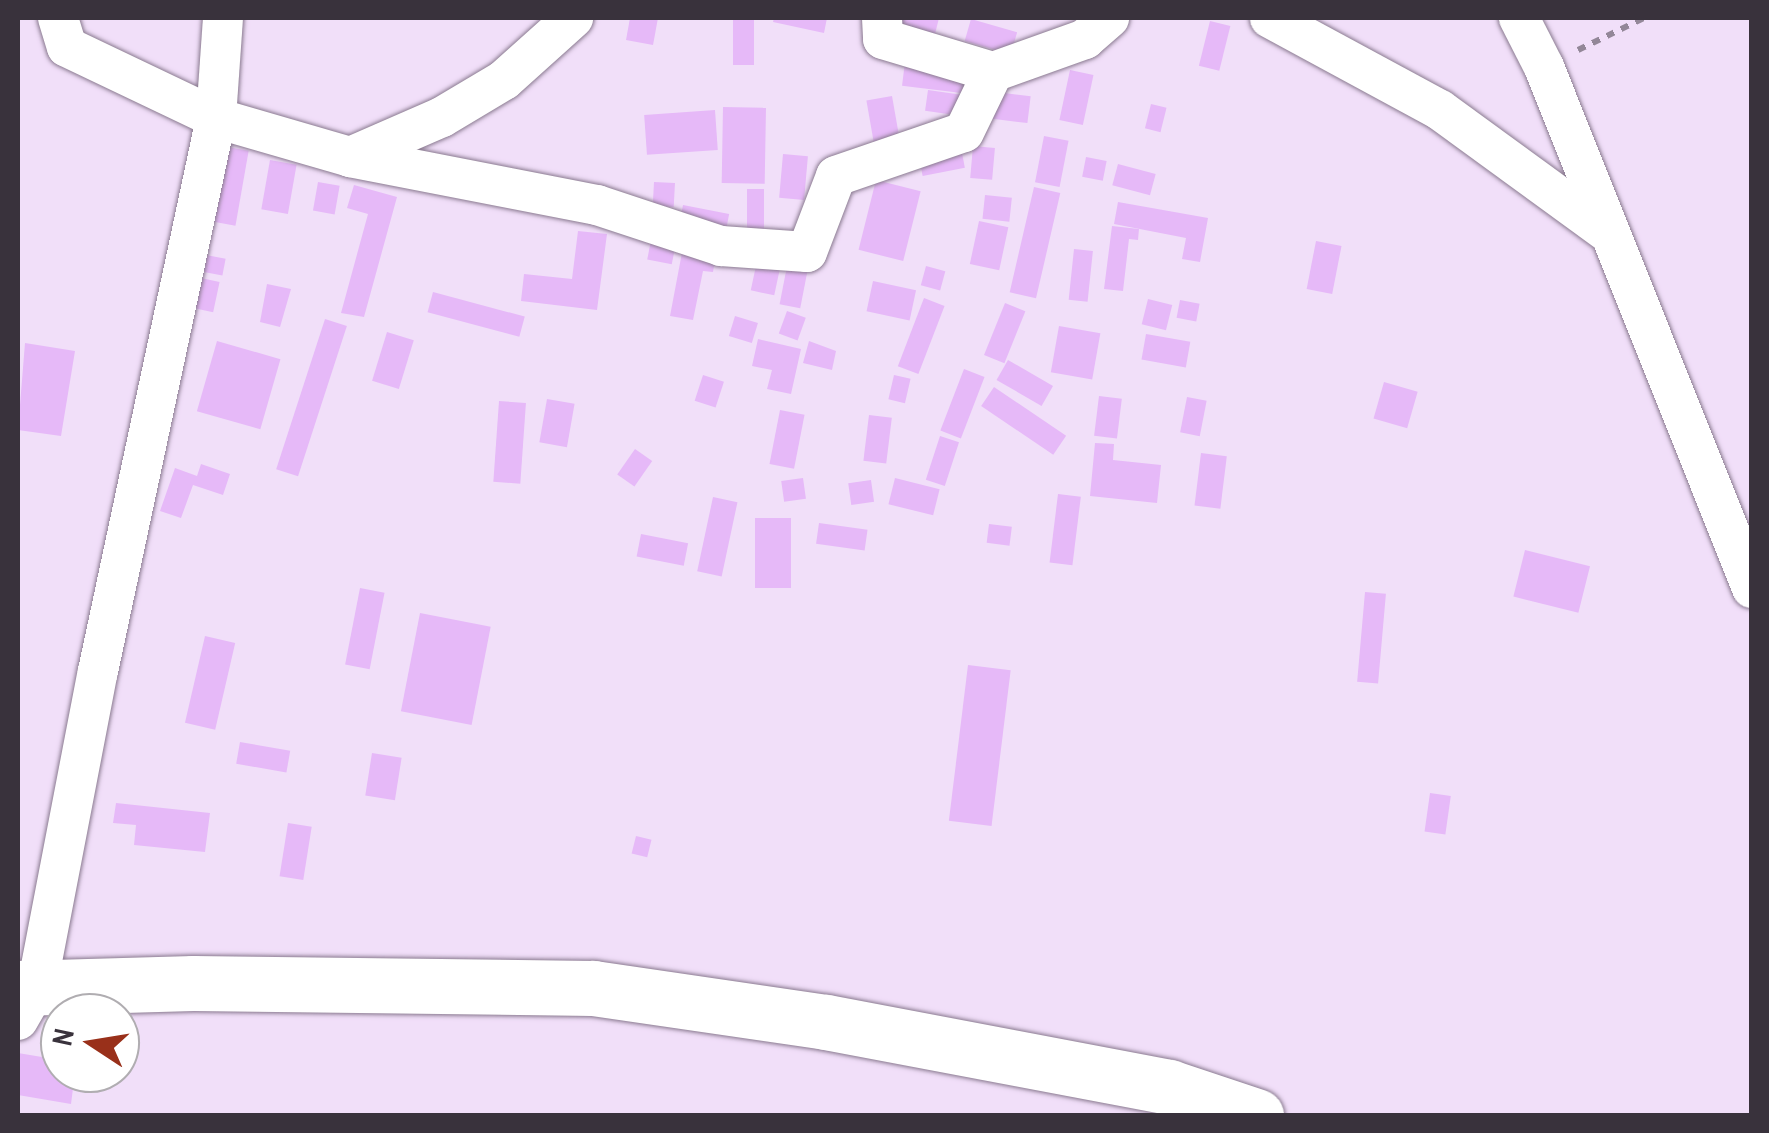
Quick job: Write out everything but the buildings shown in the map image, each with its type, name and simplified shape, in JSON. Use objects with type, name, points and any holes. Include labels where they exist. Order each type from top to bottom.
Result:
[{"type":"highway","points":[[24,999],[193,983],[593,988],[826,1022],[1150,1084],[1256,1116]]},
{"type":"street","points":[[58,18],[67,47],[216,118],[350,156],[596,206],[720,246],[807,252],[836,176],[964,132],[993,72]]},
{"type":"street","points":[[24,999],[216,118],[223,18]]},
{"type":"street","points":[[350,156],[442,116],[504,80],[573,18]]},
{"type":"street","points":[[882,18],[883,39],[993,72],[1085,39],[1109,18]]},
{"type":"street","points":[[1270,18],[1440,110],[1610,234]]},
{"type":"street","points":[[1519,18],[1544,67],[1752,588]]}]
